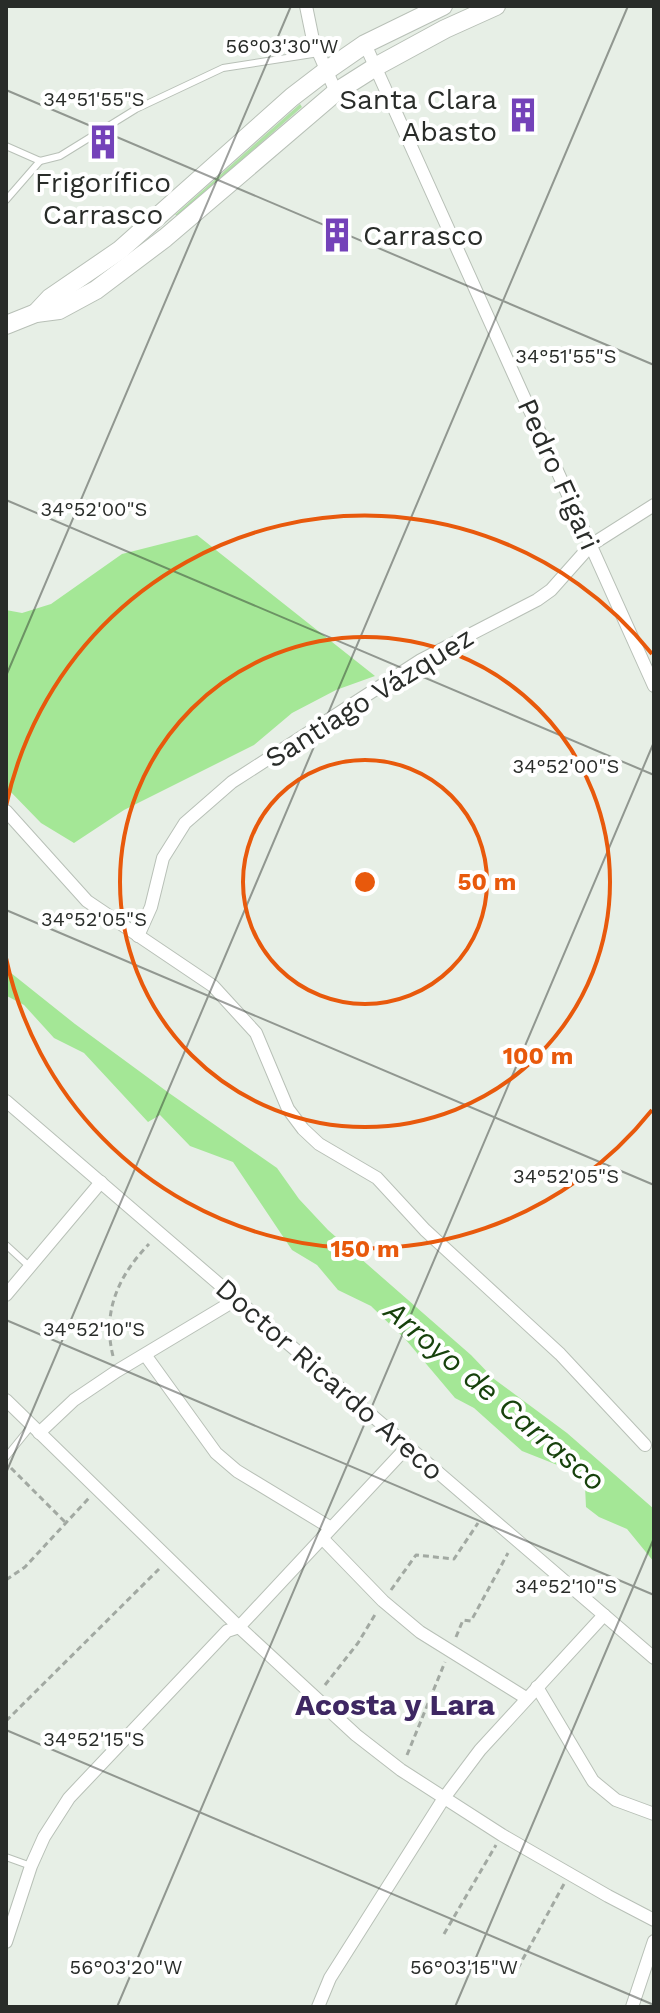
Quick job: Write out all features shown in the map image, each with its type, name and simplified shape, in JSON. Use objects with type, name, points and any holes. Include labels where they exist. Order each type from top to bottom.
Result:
[{"type":"main road","points":[[36,313],[50,298],[120,250],[292,97],[326,71],[365,44],[443,6]]},
{"type":"main road","points":[[6,325],[36,313],[59,310],[96,290],[134,264],[336,92],[445,29],[496,6]]},
{"type":"street","points":[[306,6],[319,53],[336,92]]},
{"type":"street","name":"Pedro Figari","points":[[365,44],[654,686]]},
{"type":"street","name":"Santiago Vázquez","points":[[138,936],[151,907],[163,858],[185,823],[232,782],[421,660],[537,600],[551,590],[591,545],[654,505]]},
{"type":"street","points":[[6,811],[87,901],[213,986],[256,1033],[288,1109],[303,1129],[319,1144],[377,1178],[425,1230],[560,1354],[645,1445]]},
{"type":"street","name":"Doctor Ricardo Areco","points":[[6,1101],[654,1658]]},
{"type":"street","points":[[6,1295],[101,1182]]},
{"type":"street","points":[[36,1429],[117,1371],[237,1299]]},
{"type":"street","points":[[146,1356],[216,1453],[326,1533],[383,1601],[420,1632],[526,1698]]},
{"type":"street","points":[[6,1400],[239,1627],[356,1735],[401,1770],[502,1835],[654,1920]]},
{"type":"street","points":[[6,1942],[31,1866],[44,1837],[69,1798],[227,1631],[239,1627],[408,1446]]},
{"type":"street","points":[[318,2007],[334,1970],[444,1798],[480,1750],[604,1615]]},
{"type":"street","points":[[537,1687],[593,1781],[616,1800],[654,1814]]},
{"type":"street","points":[[632,2007],[654,1941]]},
{"type":"lane","points":[[6,200],[40,161],[60,156],[136,109],[223,68],[319,53]]},
{"type":"lane","points":[[6,146],[40,161]]},
{"type":"lane","points":[[6,1245],[30,1267]]},
{"type":"lane","points":[[6,1459],[36,1429]]},
{"type":"lane","points":[[6,1857],[31,1866]]},
{"type":"path","points":[[117,1371],[109,1340],[108,1316],[117,1286],[132,1261],[160,1233]]},
{"type":"path","points":[[6,1459],[66,1522]]},
{"type":"path","points":[[6,1580],[25,1567],[97,1489]]},
{"type":"path","points":[[6,1721],[169,1559]]},
{"type":"path","points":[[444,1934],[502,1835]]},
{"type":"path","points":[[513,1977],[569,1874]]},
{"type":"shaded area","points":[[300,104],[302,107],[178,216],[175,215]]},
{"type":"water","points":[[197,535],[375,676],[336,690],[292,713],[254,745],[124,810],[74,843],[41,823],[6,787],[6,610],[22,613],[51,604],[122,554]]},
{"type":"water","name":"Arroyo de Carrasco","points":[[6,969],[75,1024],[277,1168],[299,1199],[328,1230],[471,1355],[494,1379],[567,1433],[654,1509],[654,1562],[627,1529],[599,1517],[586,1507],[585,1486],[565,1468],[522,1451],[474,1408],[455,1398],[406,1340],[371,1306],[338,1290],[317,1265],[292,1250],[233,1162],[190,1146],[160,1115],[148,1122],[84,1053],[54,1038],[24,1005],[7,996]]},
{"type":"place","name":"Santa Clara Abasto","points":[[523,115]]},
{"type":"place","name":"Frigorífico Carrasco","points":[[103,142]]},
{"type":"place","name":"Carrasco","points":[[337,235]]},
{"type":"district","name":"Acosta y Lara","points":[[395,1705]]}]
